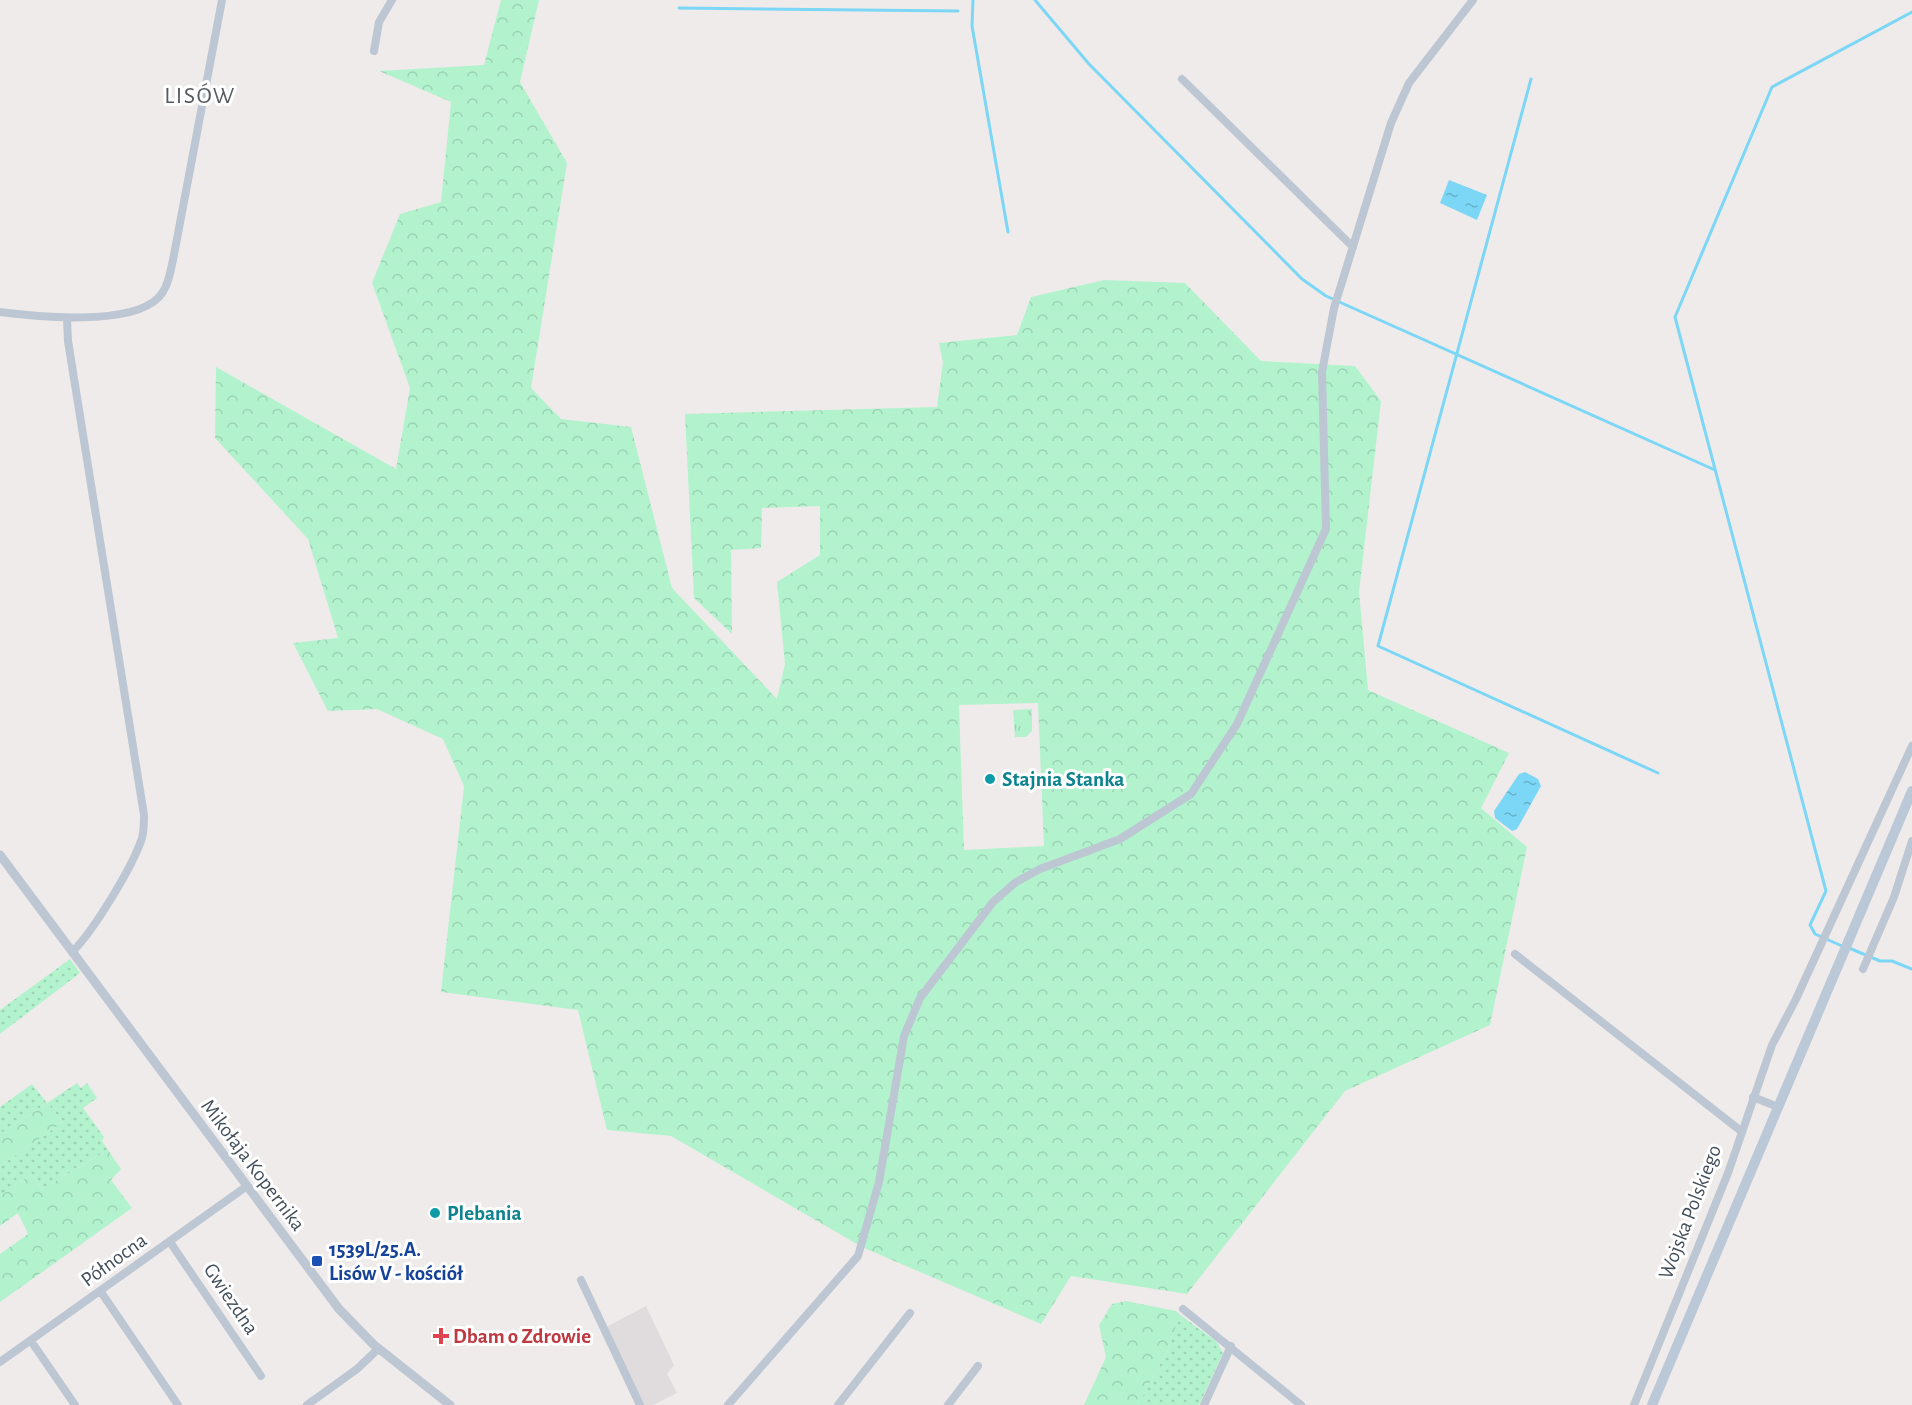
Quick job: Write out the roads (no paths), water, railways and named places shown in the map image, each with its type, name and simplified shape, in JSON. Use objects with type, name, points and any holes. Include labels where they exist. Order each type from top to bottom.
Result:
[{"type":"main road","name":"Wojska Polskiego","points":[[1652,1405],[1912,792]]},
{"type":"street","points":[[0,312],[67,319],[137,309],[152,303],[163,293],[173,260],[222,0]]},
{"type":"street","points":[[374,51],[379,22],[392,0]]},
{"type":"street","points":[[728,1405],[858,1256],[879,1182],[904,1036],[920,998],[993,902],[1016,882],[1040,869],[1120,839],[1191,794],[1237,724],[1326,529],[1322,372],[1334,308],[1391,123],[1409,83],[1473,0]]},
{"type":"street","points":[[1182,79],[1353,247]]},
{"type":"street","points":[[67,319],[68,341],[144,815],[139,846],[85,937],[72,952]]},
{"type":"street","points":[[1740,1131],[1772,1045],[1819,949],[1912,746]]},
{"type":"street","points":[[1863,969],[1894,897],[1912,841]]},
{"type":"street","name":"Mikołaja Kopernika","points":[[0,855],[339,1309],[378,1349],[450,1405]]},
{"type":"street","name":"Wojska Polskiego","points":[[1515,954],[1740,1131],[1711,1218],[1634,1405]]},
{"type":"street","points":[[1753,1097],[1778,1107]]},
{"type":"street","name":"Północna","points":[[0,1362],[247,1186]]},
{"type":"street","name":"Gwiezdna","points":[[170,1242],[261,1376]]},
{"type":"street","points":[[581,1280],[640,1405]]},
{"type":"street","points":[[101,1292],[178,1405]]},
{"type":"street","points":[[1184,1309],[1300,1405]]},
{"type":"street","points":[[838,1405],[910,1313]]},
{"type":"street","points":[[31,1341],[75,1405]]},
{"type":"street","points":[[1204,1405],[1231,1346]]},
{"type":"street","points":[[307,1405],[317,1402],[378,1349]]},
{"type":"street","points":[[948,1405],[978,1366]]},
{"type":"water","points":[[1449,180],[1487,195],[1477,220],[1440,203]]},
{"type":"water","points":[[1525,772],[1538,779],[1541,786],[1517,829],[1512,831],[1495,818],[1494,811],[1519,774]]},
{"type":"waterway","points":[[973,0],[972,26],[1008,232]]},
{"type":"waterway","points":[[1035,0],[1089,64],[1302,279],[1326,296],[1715,470]]},
{"type":"waterway","points":[[679,8],[958,11]]},
{"type":"waterway","points":[[1842,946],[1815,934],[1810,925],[1826,891],[1675,317],[1772,87],[1912,12]]},
{"type":"waterway","points":[[1531,79],[1378,646],[1658,773]]},
{"type":"waterway","points":[[1849,948],[1880,961],[1892,961],[1912,969]]},
{"type":"place","name":"Stajnia Stanka","points":[[990,779]]},
{"type":"place","name":"Plebania","points":[[435,1213]]},
{"type":"place","name":"1539L/25.A. Lisów V - kościół","points":[[317,1261]]},
{"type":"place","name":"Dbam o Zdrowie","points":[[441,1336]]},
{"type":"district","name":"LISÓW","points":[[200,96]]}]
